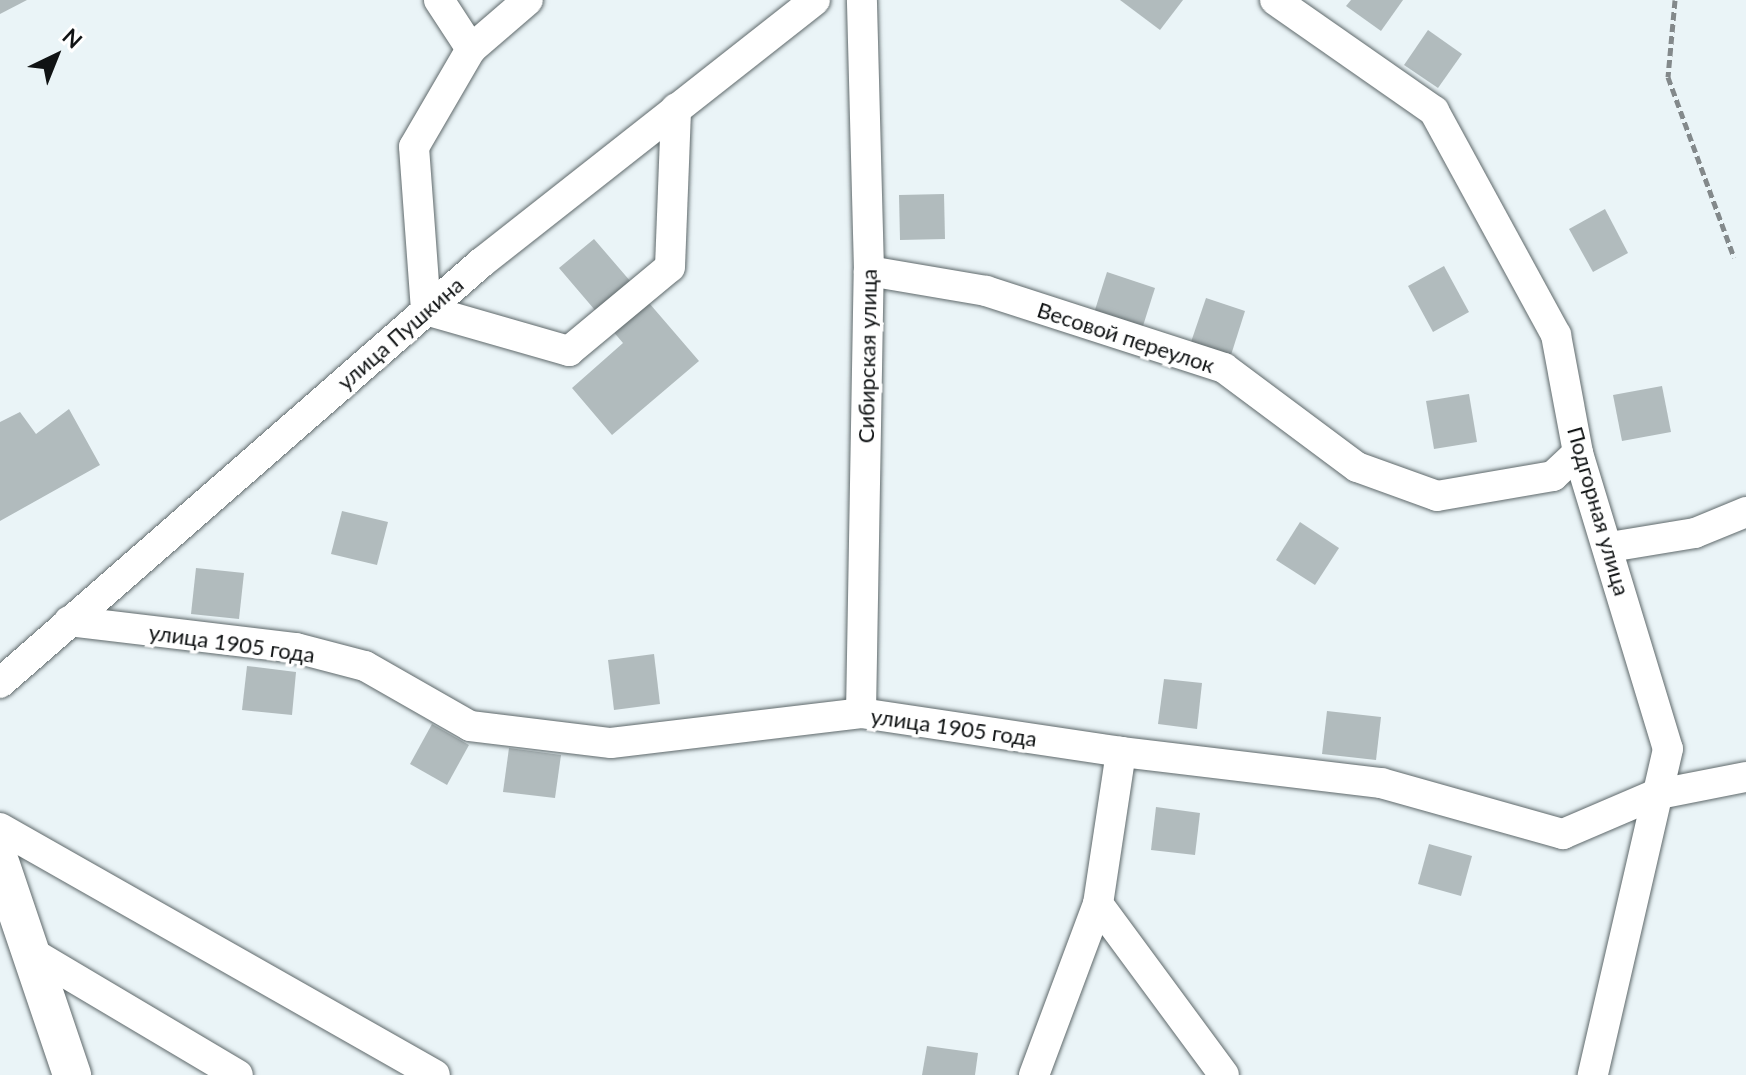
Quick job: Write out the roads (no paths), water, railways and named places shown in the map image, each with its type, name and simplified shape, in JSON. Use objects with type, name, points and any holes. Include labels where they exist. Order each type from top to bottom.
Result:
[{"type":"main road","points":[[0,862],[34,954],[72,1075]]},
{"type":"street","points":[[439,0],[471,49]]},
{"type":"street","points":[[528,0],[471,49],[414,147],[426,310],[569,351],[670,267],[676,108]]},
{"type":"street","name":"улица Пушкина","points":[[0,683],[426,310],[815,0]]},
{"type":"street","name":"Сибирская улица","points":[[861,713],[869,271],[862,0]]},
{"type":"street","name":"Подгорная улица","points":[[1275,0],[1434,111],[1556,335],[1578,453],[1610,547],[1668,749],[1654,795],[1593,1075]]},
{"type":"street","name":"Весовой переулок","points":[[869,271],[986,291],[1224,368],[1357,467],[1437,496],[1553,476],[1578,453]]},
{"type":"street","points":[[1610,547],[1695,533],[1746,512]]},
{"type":"street","name":"улица 1905 года","points":[[69,621],[296,648],[365,666],[470,726],[611,743],[861,713],[1121,752],[1381,783],[1563,834],[1654,795],[1746,777]]},
{"type":"street","points":[[1034,1075],[1098,904],[1121,752]]},
{"type":"street","points":[[0,828],[435,1075]]},
{"type":"street","points":[[1098,904],[1224,1075]]},
{"type":"street","points":[[34,954],[238,1075]]}]
